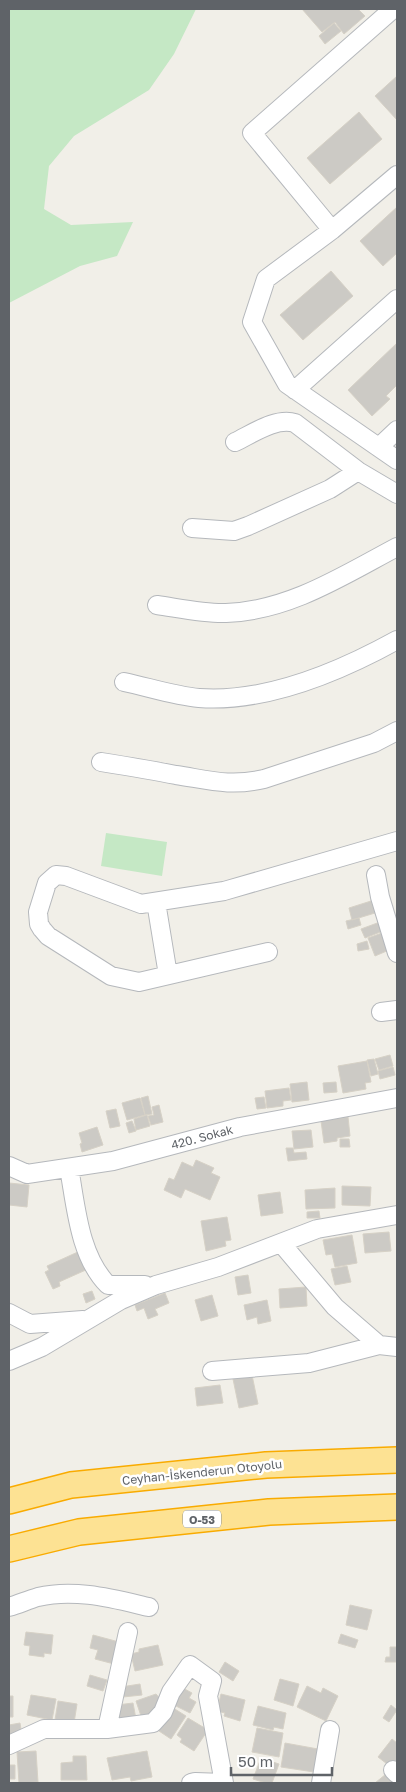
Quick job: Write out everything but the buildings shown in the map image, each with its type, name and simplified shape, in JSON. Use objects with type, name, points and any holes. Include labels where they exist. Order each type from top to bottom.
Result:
[{"type":"highway","name":"Ceyhan-İskenderun Otoyolu","points":[[9,1501],[71,1485],[266,1465],[397,1460]]},
{"type":"highway","name":"O-53","points":[[9,1549],[79,1532],[269,1512],[397,1507]]},
{"type":"street","points":[[332,230],[252,133],[393,9]]},
{"type":"street","points":[[397,175],[332,230],[266,279],[252,322],[287,384],[397,460]]},
{"type":"street","points":[[295,390],[397,299]]},
{"type":"street","points":[[235,442],[275,423],[290,421],[358,471],[397,494]]},
{"type":"street","points":[[379,447],[397,430]]},
{"type":"street","points":[[192,528],[234,531],[330,489],[358,471]]},
{"type":"street","points":[[158,605],[225,614],[270,606],[306,595],[397,547]]},
{"type":"street","points":[[124,682],[198,698],[240,697],[262,694],[300,684],[375,652],[397,640]]},
{"type":"street","points":[[100,762],[214,782],[231,784],[251,782],[374,743],[397,731]]},
{"type":"street","points":[[268,952],[138,982],[111,976],[48,936],[42,929],[38,912],[47,883],[56,875],[66,876],[141,904],[224,891],[397,841]]},
{"type":"street","points":[[376,875],[380,897],[397,952]]},
{"type":"street","points":[[156,902],[168,975]]},
{"type":"street","name":"420. Sokak","points":[[9,1166],[27,1174],[69,1168],[113,1160],[240,1127],[397,1098]]},
{"type":"street","points":[[69,1168],[85,1250],[100,1277],[108,1285],[156,1285]]},
{"type":"street","points":[[9,1361],[42,1347],[121,1300],[156,1285],[218,1267],[317,1229],[397,1215]]},
{"type":"street","points":[[281,1243],[335,1307],[379,1345]]},
{"type":"street","points":[[9,1313],[30,1324],[87,1320]]},
{"type":"street","points":[[212,1371],[309,1363],[379,1345],[397,1347]]},
{"type":"street","points":[[9,1607],[40,1597],[66,1594],[97,1596],[150,1607]]},
{"type":"street","points":[[108,1729],[128,1632]]},
{"type":"street","points":[[9,1745],[44,1729],[108,1729],[153,1723],[163,1712],[171,1692],[190,1665],[212,1681],[208,1696],[224,1783],[191,1783]]},
{"type":"street","points":[[321,1783],[330,1730]]},
{"type":"green space","points":[[9,9],[196,9],[174,54],[149,90],[74,136],[49,166],[44,209],[71,225],[133,222],[117,256],[80,266],[9,303]]},
{"type":"green space","points":[[106,833],[167,842],[162,876],[101,866]]}]
